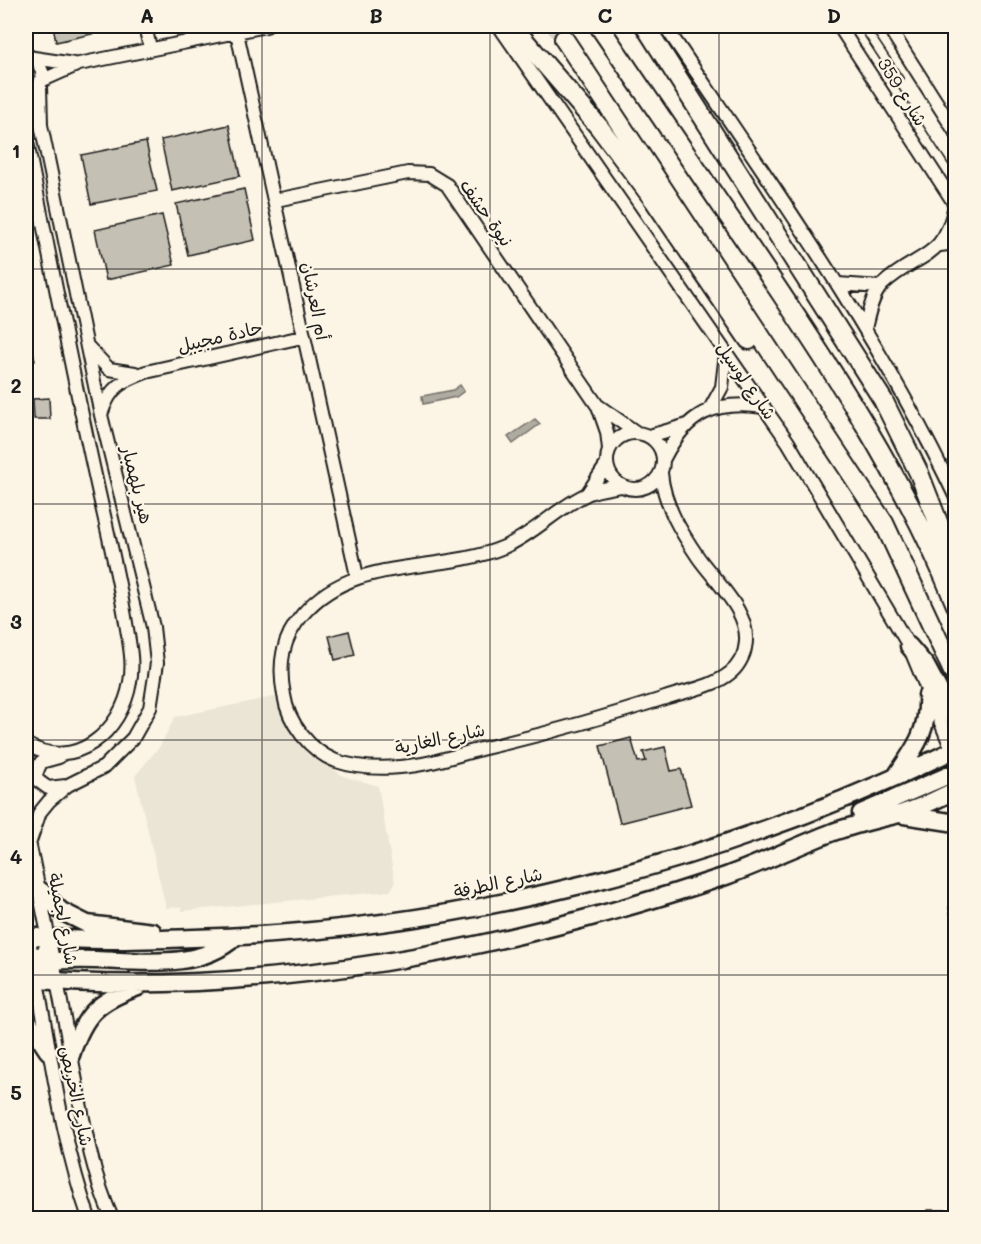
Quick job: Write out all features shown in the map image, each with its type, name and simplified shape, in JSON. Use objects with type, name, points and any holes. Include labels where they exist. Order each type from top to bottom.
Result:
[{"type":"highway","points":[[512,26],[599,127],[647,191],[857,493],[884,523]]},
{"type":"highway","points":[[599,26],[823,354],[880,447],[931,543],[956,605]]},
{"type":"highway","points":[[645,26],[883,400],[920,472],[956,568]]},
{"type":"highway","name":"شارع لوسيل","points":[[564,39],[884,523],[956,678]]},
{"type":"main road","points":[[909,646],[926,666],[956,722]]},
{"type":"main road","points":[[896,776],[921,739],[927,717],[927,695]]},
{"type":"main road","name":"شارع الطرفة","points":[[26,933],[50,939],[235,937],[392,923],[444,915],[565,889],[714,845],[802,815],[954,753]]},
{"type":"main road","points":[[810,841],[842,821],[956,772]]},
{"type":"main road","points":[[30,979],[57,982],[150,982],[278,977],[396,959],[515,935],[673,893],[729,875],[810,841],[866,821],[897,814],[956,790]]},
{"type":"main road","points":[[897,814],[926,816],[956,823]]},
{"type":"main road","points":[[41,891],[61,911],[87,924],[150,930],[168,939]]},
{"type":"main road","points":[[30,979],[53,961],[190,960],[219,951],[235,937]]},
{"type":"main road","points":[[29,959],[45,954],[50,939]]},
{"type":"main road","points":[[71,1055],[78,1032],[92,1012],[108,998],[150,982]]},
{"type":"main road","points":[[26,1018],[48,1051]]},
{"type":"street","points":[[145,26],[150,48]]},
{"type":"street","points":[[26,97],[41,83],[79,64],[266,26]]},
{"type":"street","name":"شارع لوسيل","points":[[499,26],[764,407],[838,524],[909,646],[927,695],[954,753]]},
{"type":"street","points":[[665,26],[838,284],[932,448],[956,498]]},
{"type":"street","name":"شارع 359","points":[[839,26],[955,206]]},
{"type":"street","name":"شارع 359","points":[[888,26],[956,133]]},
{"type":"street","name":"أم العرشان","points":[[237,33],[276,200],[302,337],[357,576]]},
{"type":"street","points":[[28,53],[79,64]]},
{"type":"street","points":[[28,53],[42,68],[41,83]]},
{"type":"street","name":"هير بلهمبار","points":[[29,844],[40,812],[49,801],[68,785],[104,767],[133,738],[150,708],[157,663],[153,627],[101,415],[41,125],[41,83]]},
{"type":"street","points":[[26,137],[72,372],[122,599],[131,656],[130,682],[124,704],[115,721],[83,750],[41,762],[36,774],[37,780],[48,788],[68,785]]},
{"type":"street","name":"نيوة حشف","points":[[276,200],[408,173],[429,174],[447,185],[597,405],[607,432],[609,449]]},
{"type":"street","points":[[865,329],[880,287],[940,245],[948,230],[955,206]]},
{"type":"street","points":[[940,245],[956,243]]},
{"type":"street","points":[[838,284],[880,287]]},
{"type":"street","name":"حادة مجيبل","points":[[101,415],[106,398],[118,383],[146,372],[302,337]]},
{"type":"street","name":"حادة مجيبل","points":[[87,347],[109,369],[126,373],[146,372]]},
{"type":"street","points":[[710,409],[722,387],[726,353]]},
{"type":"street","name":"نيوة حشف","points":[[597,405],[643,434]]},
{"type":"street","points":[[684,426],[664,458],[661,473],[656,481],[641,489],[621,486],[613,479],[607,464],[609,449],[618,439],[684,426],[710,409],[731,405],[764,407]]},
{"type":"street","points":[[643,434],[656,442],[664,458]]},
{"type":"street","name":"شارع الغارية","points":[[587,494],[607,464]]},
{"type":"street","name":"شارع الغارية","points":[[621,486],[587,494],[524,537],[501,548],[475,555],[357,576],[312,603],[292,628],[282,655],[284,700],[300,732],[314,748],[334,760],[364,768],[417,765],[585,724],[711,683],[731,672],[745,650],[746,630],[740,614],[698,557],[669,508],[663,490],[661,473]]},
{"type":"street","name":"شارع الغارية","points":[[641,489],[669,508]]},
{"type":"street","points":[[26,744],[45,753],[66,755]]},
{"type":"street","name":"شارع لجميلة","points":[[26,827],[41,891],[57,982]]},
{"type":"street","points":[[26,933],[30,979]]},
{"type":"street","name":"شارع الخريص","points":[[30,979],[82,1200],[89,1218]]},
{"type":"street","name":"شارع الخريص","points":[[57,982],[84,1129],[103,1197],[112,1218]]},
{"type":"shaded area","points":[[460,385],[464,391],[456,397],[423,404],[422,396],[453,390]]},
{"type":"shaded area","points":[[535,419],[540,424],[513,444],[508,437]]},
{"type":"shaded area","points":[[278,696],[296,735],[309,752],[343,776],[378,786],[395,883],[390,891],[182,911],[181,907],[166,908],[135,776],[160,746],[175,717]]},
{"type":"building","points":[[53,26],[123,26],[123,27],[56,42]]},
{"type":"building","points":[[229,125],[240,176],[172,191],[161,140]]},
{"type":"building","points":[[146,142],[157,191],[91,204],[81,155]]},
{"type":"building","points":[[244,189],[255,240],[188,255],[176,204]]},
{"type":"building","points":[[162,215],[174,265],[106,280],[95,230]]},
{"type":"building","points":[[30,335],[35,361],[26,363],[26,336]]},
{"type":"building","points":[[49,398],[50,419],[34,419],[33,399]]},
{"type":"building","points":[[349,631],[355,655],[335,660],[329,636]]},
{"type":"building","points":[[631,738],[638,762],[646,761],[643,752],[665,747],[671,771],[681,769],[691,805],[620,823],[600,746]]},
{"type":"building","points":[[956,906],[956,928],[953,928],[949,907]]},
{"type":"building","points":[[928,1210],[956,1210],[956,1218],[928,1218]]},
{"type":"tunnel","points":[[555,26],[564,39]]},
{"type":"tram line","points":[[858,26],[956,176]]},
{"type":"tram line","points":[[872,31],[904,79]]}]
